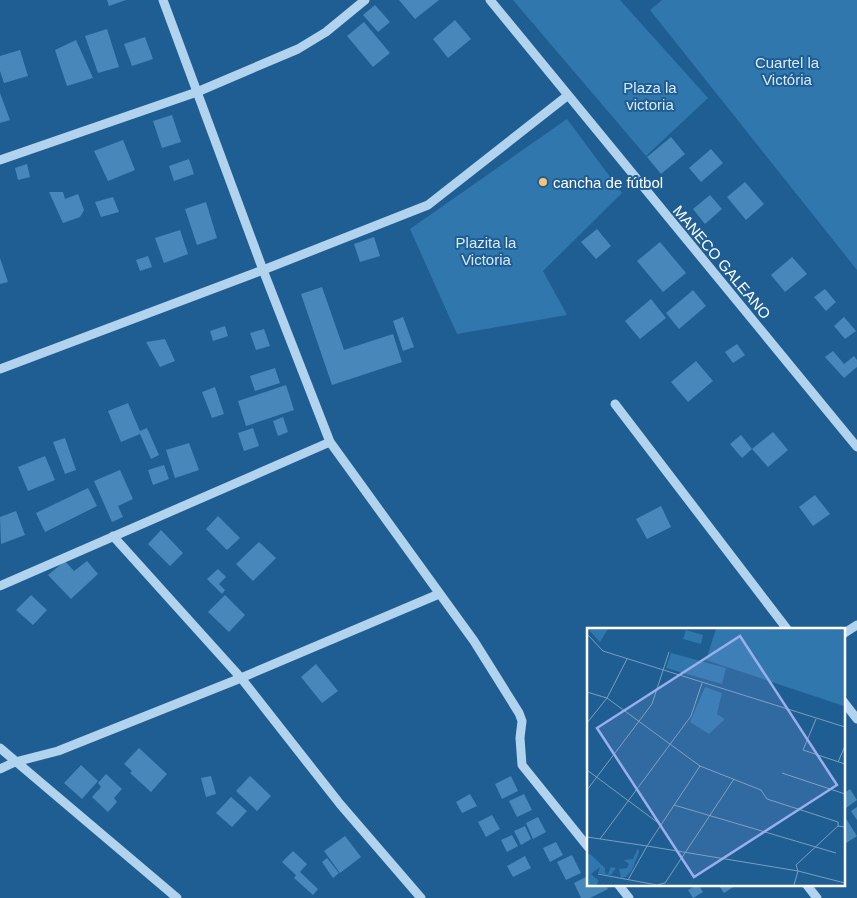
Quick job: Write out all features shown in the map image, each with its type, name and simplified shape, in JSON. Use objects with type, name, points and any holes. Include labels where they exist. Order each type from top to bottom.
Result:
[{"type":"street","points":[[163,0],[263,270],[330,442],[474,641],[519,713],[522,721],[520,738],[522,765],[587,846]]},
{"type":"street","points":[[0,160],[198,92],[298,49],[326,32],[365,0]]},
{"type":"street","name":"MANECO GALEANO","points":[[490,0],[857,447]]},
{"type":"street","points":[[0,369],[263,270],[428,205],[567,96]]},
{"type":"street","points":[[615,404],[786,628]]},
{"type":"street","points":[[0,585],[330,442]]},
{"type":"street","points":[[114,536],[241,678],[340,804],[421,898]]},
{"type":"street","points":[[0,769],[15,762],[58,751],[241,678],[439,594]]},
{"type":"street","points":[[844,633],[857,625]]},
{"type":"street","points":[[844,702],[857,719]]},
{"type":"street","points":[[0,748],[177,898]]},
{"type":"street","points":[[620,886],[629,898]]},
{"type":"street","points":[[808,886],[817,898]]},
{"type":"green space","name":"Plaza la victoria","points":[[513,0],[620,0],[708,98],[646,156]]},
{"type":"green space","name":"Cuartel la Victória","points":[[662,0],[857,0],[857,270],[650,10]]},
{"type":"green space","name":"Plazita la Victoria","points":[[567,119],[622,193],[543,271],[567,315],[457,334],[410,229]]},
{"type":"building","points":[[107,0],[126,0],[109,6]]},
{"type":"building","points":[[399,0],[439,0],[415,19]]},
{"type":"building","points":[[375,5],[390,22],[378,32],[363,15]]},
{"type":"building","points":[[455,20],[471,39],[448,58],[433,39]]},
{"type":"building","points":[[364,22],[390,53],[373,67],[347,36]]},
{"type":"building","points":[[107,29],[119,67],[98,73],[85,36]]},
{"type":"building","points":[[145,37],[153,59],[132,66],[124,44]]},
{"type":"building","points":[[76,40],[93,78],[67,86],[55,50]]},
{"type":"building","points":[[20,50],[28,76],[4,83],[0,71],[0,56]]},
{"type":"building","points":[[0,93],[10,120],[0,123]]},
{"type":"building","points":[[172,115],[181,142],[162,148],[153,121]]},
{"type":"building","points":[[671,137],[685,154],[661,174],[647,157]]},
{"type":"building","points":[[123,140],[135,170],[108,181],[94,151]]},
{"type":"building","points":[[711,149],[723,163],[701,182],[689,168]]},
{"type":"building","points":[[189,159],[194,174],[174,181],[169,166]]},
{"type":"building","points":[[27,164],[30,177],[18,180],[15,168]]},
{"type":"building","points":[[745,182],[764,204],[746,220],[727,197]]},
{"type":"building","points":[[49,192],[63,192],[65,199],[78,194],[84,210],[80,217],[63,223]]},
{"type":"building","points":[[710,195],[722,209],[705,224],[693,209]]},
{"type":"building","points":[[113,197],[119,212],[101,217],[95,202]]},
{"type":"building","points":[[206,202],[217,238],[197,245],[185,209]]},
{"type":"building","points":[[597,229],[611,246],[596,259],[581,242]]},
{"type":"building","points":[[180,230],[188,254],[164,263],[155,238]]},
{"type":"building","points":[[374,237],[380,256],[360,262],[354,244]]},
{"type":"building","points":[[660,242],[686,273],[663,292],[637,261]]},
{"type":"building","points":[[148,256],[152,267],[140,271],[136,260]]},
{"type":"building","points":[[792,257],[807,274],[785,292],[771,275]]},
{"type":"building","points":[[0,258],[8,282],[0,284]]},
{"type":"building","points":[[322,287],[344,350],[393,334],[402,362],[332,385],[301,294]]},
{"type":"building","points":[[825,289],[836,302],[826,311],[814,297]]},
{"type":"building","points":[[693,290],[706,306],[679,329],[666,313]]},
{"type":"building","points":[[651,299],[666,318],[640,339],[625,321]]},
{"type":"building","points":[[403,317],[414,347],[403,351],[393,321]]},
{"type":"building","points":[[844,317],[856,331],[845,339],[834,326]]},
{"type":"building","points":[[225,326],[228,336],[213,341],[210,331]]},
{"type":"building","points":[[264,329],[270,346],[256,350],[250,333]]},
{"type":"building","points":[[165,339],[175,361],[160,367],[146,342]]},
{"type":"building","points":[[737,344],[745,355],[733,363],[725,352]]},
{"type":"building","points":[[833,351],[844,364],[854,356],[857,360],[857,367],[844,378],[825,357]]},
{"type":"building","points":[[696,361],[713,381],[688,402],[671,382]]},
{"type":"building","points":[[275,368],[280,383],[255,391],[250,376]]},
{"type":"building","points":[[286,385],[294,410],[246,426],[238,401]]},
{"type":"building","points":[[215,387],[224,414],[212,418],[202,392]]},
{"type":"building","points":[[128,403],[140,431],[147,428],[159,455],[151,459],[140,434],[121,442],[108,411]]},
{"type":"building","points":[[283,417],[288,432],[278,436],[273,421]]},
{"type":"building","points":[[253,428],[259,446],[244,451],[238,433]]},
{"type":"building","points":[[773,432],[788,450],[768,467],[752,449]]},
{"type":"building","points":[[741,435],[752,449],[742,458],[730,444]]},
{"type":"building","points":[[65,438],[76,470],[65,474],[53,442]]},
{"type":"building","points":[[189,443],[199,470],[175,478],[166,450]]},
{"type":"building","points":[[45,456],[55,480],[28,491],[18,467]]},
{"type":"building","points":[[164,465],[169,479],[153,485],[148,470]]},
{"type":"building","points":[[120,470],[133,499],[118,506],[123,517],[112,522],[94,481]]},
{"type":"building","points":[[88,488],[97,506],[45,532],[36,513]]},
{"type":"building","points":[[815,495],[830,514],[813,526],[799,507]]},
{"type":"building","points":[[661,506],[671,527],[647,539],[636,519]]},
{"type":"building","points":[[16,511],[25,535],[1,544],[0,517]]},
{"type":"building","points":[[218,516],[240,538],[227,550],[206,529]]},
{"type":"building","points":[[161,530],[183,553],[170,566],[148,544]]},
{"type":"building","points":[[259,542],[276,558],[253,581],[236,564]]},
{"type":"building","points":[[65,561],[74,571],[87,561],[98,574],[71,599],[48,575]]},
{"type":"building","points":[[218,569],[226,577],[219,584],[225,590],[222,594],[207,579]]},
{"type":"building","points":[[31,595],[47,610],[33,625],[16,610]]},
{"type":"building","points":[[225,595],[245,615],[229,632],[208,612]]},
{"type":"building","points":[[316,664],[338,691],[322,703],[301,677]]},
{"type":"building","points":[[139,748],[167,774],[151,792],[130,773],[132,771],[124,764]]},
{"type":"building","points":[[81,765],[98,781],[82,799],[64,783]]},
{"type":"building","points":[[106,774],[122,789],[114,798],[117,802],[108,812],[92,797],[101,787],[98,783]]},
{"type":"building","points":[[211,776],[216,794],[206,797],[201,778]]},
{"type":"building","points":[[250,776],[271,796],[257,811],[236,791]]},
{"type":"building","points":[[511,776],[518,791],[502,799],[495,784]]},
{"type":"building","points":[[850,789],[857,800],[846,808],[844,805],[844,793]]},
{"type":"building","points":[[470,794],[477,806],[462,813],[456,802]]},
{"type":"building","points":[[524,794],[532,810],[517,817],[509,801]]},
{"type":"building","points":[[231,797],[247,811],[232,827],[216,813]]},
{"type":"building","points":[[857,807],[857,820],[851,811]]},
{"type":"building","points":[[492,815],[500,829],[486,837],[478,822]]},
{"type":"building","points":[[538,817],[546,832],[533,839],[526,823]]},
{"type":"building","points":[[844,818],[857,836],[844,844]]},
{"type":"building","points":[[525,826],[531,839],[521,845],[514,831]]},
{"type":"building","points":[[512,835],[518,846],[507,852],[501,840]]},
{"type":"building","points":[[345,836],[361,857],[340,873],[324,851]]},
{"type":"building","points":[[556,842],[563,855],[550,862],[543,848]]},
{"type":"building","points":[[293,851],[307,864],[300,872],[318,889],[313,895],[294,878],[296,875],[282,862]]},
{"type":"building","points":[[572,855],[581,873],[566,880],[557,862]]},
{"type":"building","points":[[525,856],[531,868],[513,877],[507,866]]},
{"type":"building","points":[[327,858],[339,873],[333,878],[322,862]]},
{"type":"building","points":[[587,876],[587,886],[606,886],[608,889],[590,898],[581,898],[574,883]]},
{"type":"building","points":[[695,886],[699,886],[703,892],[693,898],[688,890]]},
{"type":"building","points":[[719,886],[735,886],[724,893]]},
{"type":"place","name":"cancha de fútbol","points":[[543,182]]}]
